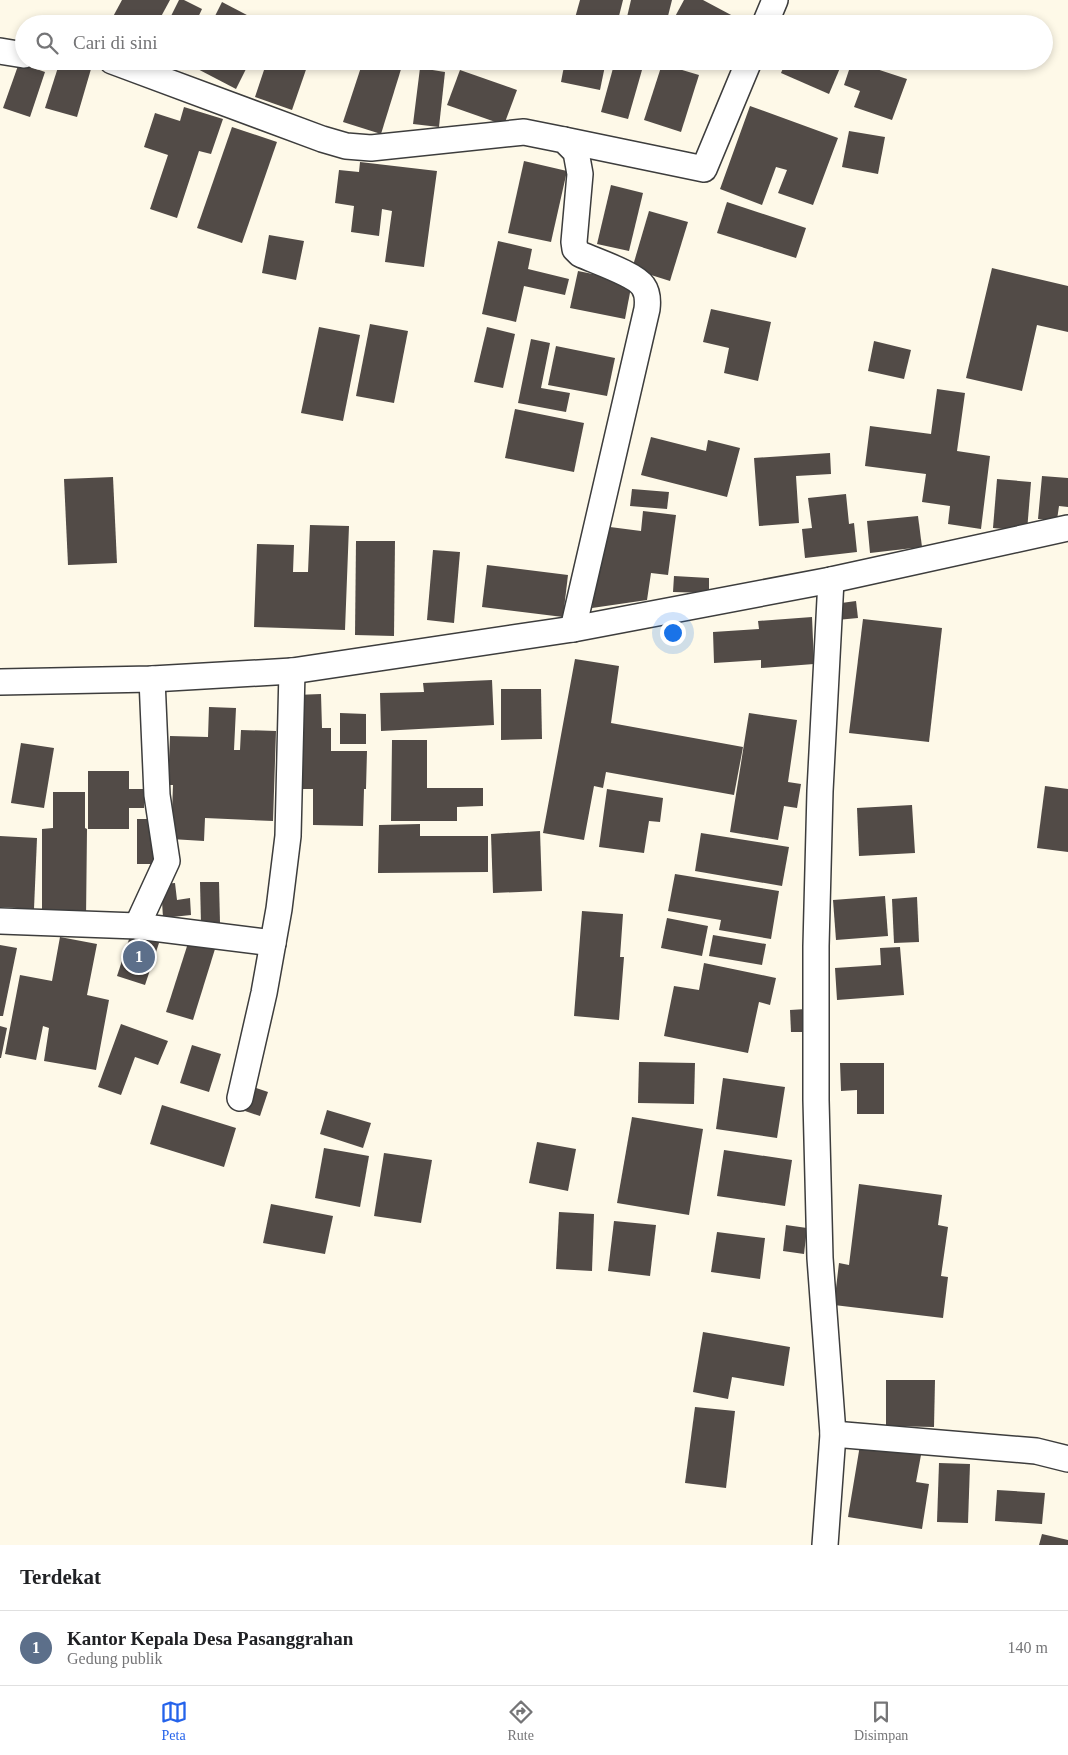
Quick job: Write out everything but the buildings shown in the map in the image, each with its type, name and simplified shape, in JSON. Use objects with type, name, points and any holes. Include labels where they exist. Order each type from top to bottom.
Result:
[{"type":"street","points":[[769,15],[775,0]]},
{"type":"street","points":[[0,51],[15,54]]},
{"type":"street","points":[[136,70],[322,139],[346,146],[371,148],[524,132],[704,169],[745,70]]},
{"type":"street","points":[[564,140],[576,152],[580,174],[575,249],[580,254],[636,279],[644,287],[648,298],[573,629]]},
{"type":"street","points":[[0,682],[152,678],[292,671],[573,629],[831,580],[1068,528]]},
{"type":"street","points":[[825,1545],[833,1434],[820,1258],[816,1100],[816,984],[820,791],[831,580]]},
{"type":"street","points":[[240,1098],[264,993],[279,909],[288,836],[292,671]]},
{"type":"street","points":[[137,926],[167,861],[157,795],[152,678]]},
{"type":"street","points":[[0,921],[137,926],[273,943]]},
{"type":"street","points":[[833,1434],[1036,1451],[1068,1459]]},
{"type":"place","name":"Kantor Kepala Desa Pasanggrahan","points":[[139,957]]}]
